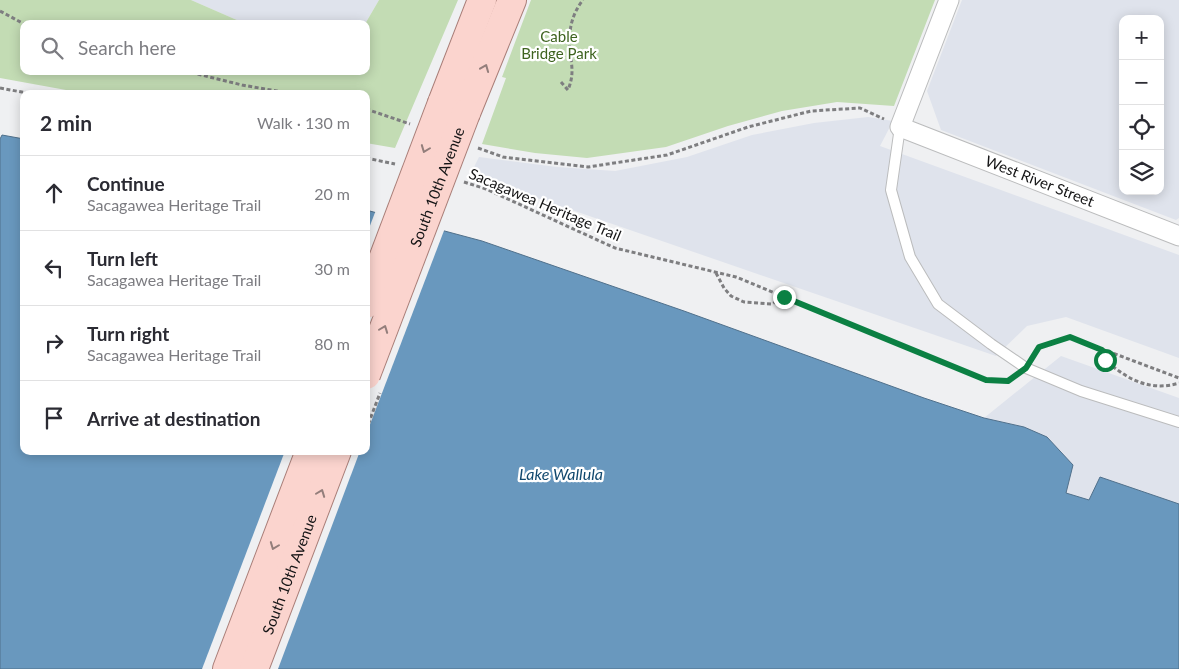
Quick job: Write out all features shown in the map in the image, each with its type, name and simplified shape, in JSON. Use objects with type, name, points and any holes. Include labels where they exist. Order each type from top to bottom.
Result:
[{"type":"main road","name":"South 10th Avenue","points":[[370,363],[454,108],[482,0]]},
{"type":"main road","name":"South 10th Avenue","points":[[370,295],[454,108],[512,0]]},
{"type":"main road","name":"South 10th Avenue","points":[[227,669],[308,455]]},
{"type":"main road","name":"South 10th Avenue","points":[[254,669],[335,455]]},
{"type":"street","points":[[900,127],[949,0]]},
{"type":"street","name":"West River Street","points":[[900,127],[1179,236]]},
{"type":"lane","points":[[900,127],[891,190],[910,257],[938,304],[1026,368],[1081,391],[1179,422]]},
{"type":"path","points":[[561,82],[568,90],[573,71],[570,52],[570,28],[573,17],[583,0]]},
{"type":"path","points":[[0,11],[20,22]]},
{"type":"path","points":[[203,75],[273,90]]},
{"type":"path","points":[[0,88],[20,92]]},
{"type":"path","points":[[470,146],[503,157],[588,167],[667,155],[748,127],[811,111],[860,108],[900,127]]},
{"type":"path","points":[[370,110],[410,124]]},
{"type":"path","points":[[370,159],[404,166]]},
{"type":"path","name":"Sacagawea Heritage Trail","points":[[459,180],[486,189],[614,248],[736,277],[986,380],[1008,381],[1026,368],[1039,347],[1070,337],[1179,378]]},
{"type":"path","points":[[716,272],[724,288],[731,296],[744,302],[772,304],[784,297]]},
{"type":"path","points":[[1102,350],[1105,360],[1113,367],[1141,384],[1169,386],[1179,383]]},
{"type":"shaded area","points":[[191,0],[379,0],[367,20],[237,20]]},
{"type":"shaded area","points":[[962,0],[1179,0],[1179,218],[1176,220],[941,130],[927,91]]},
{"type":"shaded area","points":[[868,117],[893,121],[880,146],[1179,255],[1179,358],[1066,317],[1027,326],[996,356],[470,175],[479,157],[557,167],[615,171],[687,157],[752,135],[814,123]]},
{"type":"shaded area","points":[[1061,356],[1179,398],[1179,504],[1100,478],[1089,500],[1066,493],[984,418]]},
{"type":"green space","points":[[0,0],[191,0],[237,20],[20,20],[20,75],[370,75],[370,20],[367,20],[379,0],[458,0],[395,148],[370,144],[370,90],[66,90],[0,78]]},
{"type":"green space","name":"Cable Bridge Park","points":[[531,0],[935,0],[894,106],[837,102],[782,111],[728,126],[666,147],[587,158],[535,153],[482,144],[506,78],[502,77]]},
{"type":"water","name":"Lake Wallula","points":[[2,135],[20,138],[20,455],[370,455],[370,211],[482,241],[684,311],[924,398],[984,418],[1024,427],[1047,437],[1073,465],[1066,493],[1089,500],[1100,477],[1179,504],[1179,669],[0,669],[0,139]]},
{"type":"pier","points":[[376,210],[445,228],[370,425],[370,226]]},
{"type":"pier","points":[[283,455],[358,455],[278,669],[202,669]]},
{"type":"route","points":[[784,297],[986,380],[1008,381],[1026,368],[1039,347],[1070,337],[1102,350],[1105,360]]}]
